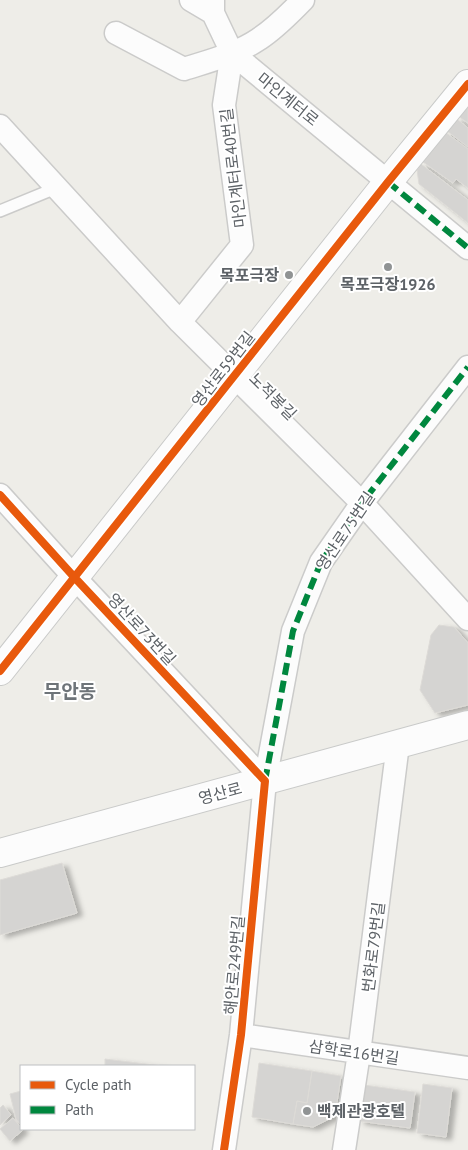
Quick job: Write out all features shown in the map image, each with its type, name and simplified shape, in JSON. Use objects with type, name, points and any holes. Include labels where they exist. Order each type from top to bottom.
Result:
[{"type":"street","points":[[191,0],[213,7]]},
{"type":"street","points":[[116,33],[184,69],[232,53],[259,40],[302,0]]},
{"type":"street","name":"마인계터로","points":[[213,7],[232,53],[468,248]]},
{"type":"street","name":"마인계터로40번길","points":[[180,322],[242,246],[224,105],[232,53]]},
{"type":"street","name":"영산로59번길","points":[[0,671],[468,84]]},
{"type":"street","name":"노적봉길","points":[[0,126],[180,322],[362,503],[468,619]]},
{"type":"street","name":"영산로75번길","points":[[265,781],[293,631],[321,562],[362,503],[468,367]]},
{"type":"street","name":"영산로73번길","points":[[0,495],[74,578],[265,781]]},
{"type":"street","name":"영산로","points":[[0,853],[468,725]]},
{"type":"street","name":"번화로79번길","points":[[344,1150],[359,1053],[398,744]]},
{"type":"street","name":"해안로249번길","points":[[224,1150],[241,1035],[265,781]]},
{"type":"street","name":"삼학로16번길","points":[[241,1035],[468,1068]]},
{"type":"lane","points":[[0,212],[56,188]]},
{"type":"building","points":[[468,103],[468,123],[458,116]]},
{"type":"building","points":[[457,119],[468,128],[468,147],[447,131]]},
{"type":"building","points":[[445,132],[468,149],[468,188],[456,179],[453,183],[423,162]]},
{"type":"building","points":[[421,164],[468,200],[468,223],[419,184],[417,170]]},
{"type":"building","points":[[439,625],[454,627],[468,643],[468,705],[435,713],[420,690],[431,635]]},
{"type":"building","points":[[62,863],[77,913],[0,935],[0,880]]},
{"type":"building","points":[[105,1059],[155,1065],[105,1065]]},
{"type":"building","points":[[259,1063],[312,1071],[307,1103],[297,1101],[293,1124],[252,1117]]},
{"type":"building","points":[[312,1071],[341,1076],[335,1116],[313,1127],[293,1124],[297,1101],[307,1103]]},
{"type":"building","points":[[423,1084],[452,1088],[446,1137],[417,1133]]},
{"type":"building","points":[[364,1085],[415,1092],[410,1128],[359,1121]]},
{"type":"building","points":[[20,1091],[20,1124],[16,1119],[10,1094]]},
{"type":"building","points":[[3,1105],[11,1115],[0,1125],[0,1108]]},
{"type":"building","points":[[13,1118],[20,1126],[20,1130],[23,1130],[10,1141],[0,1129]]},
{"type":"marked path","points":[[388,182],[468,248]]},
{"type":"marked path","points":[[265,781],[293,631],[321,562],[362,503],[468,367]]},
{"type":"cycle path","points":[[0,671],[468,84]]},
{"type":"cycle path","points":[[0,495],[265,781],[241,1035],[224,1150]]},
{"type":"place","name":"목포극장1926","points":[[388,267]]},
{"type":"place","name":"목포극장","points":[[289,275]]},
{"type":"place","name":"백제관광호텔","points":[[307,1111]]},
{"type":"district","name":"무안동","points":[[70,691]]}]
